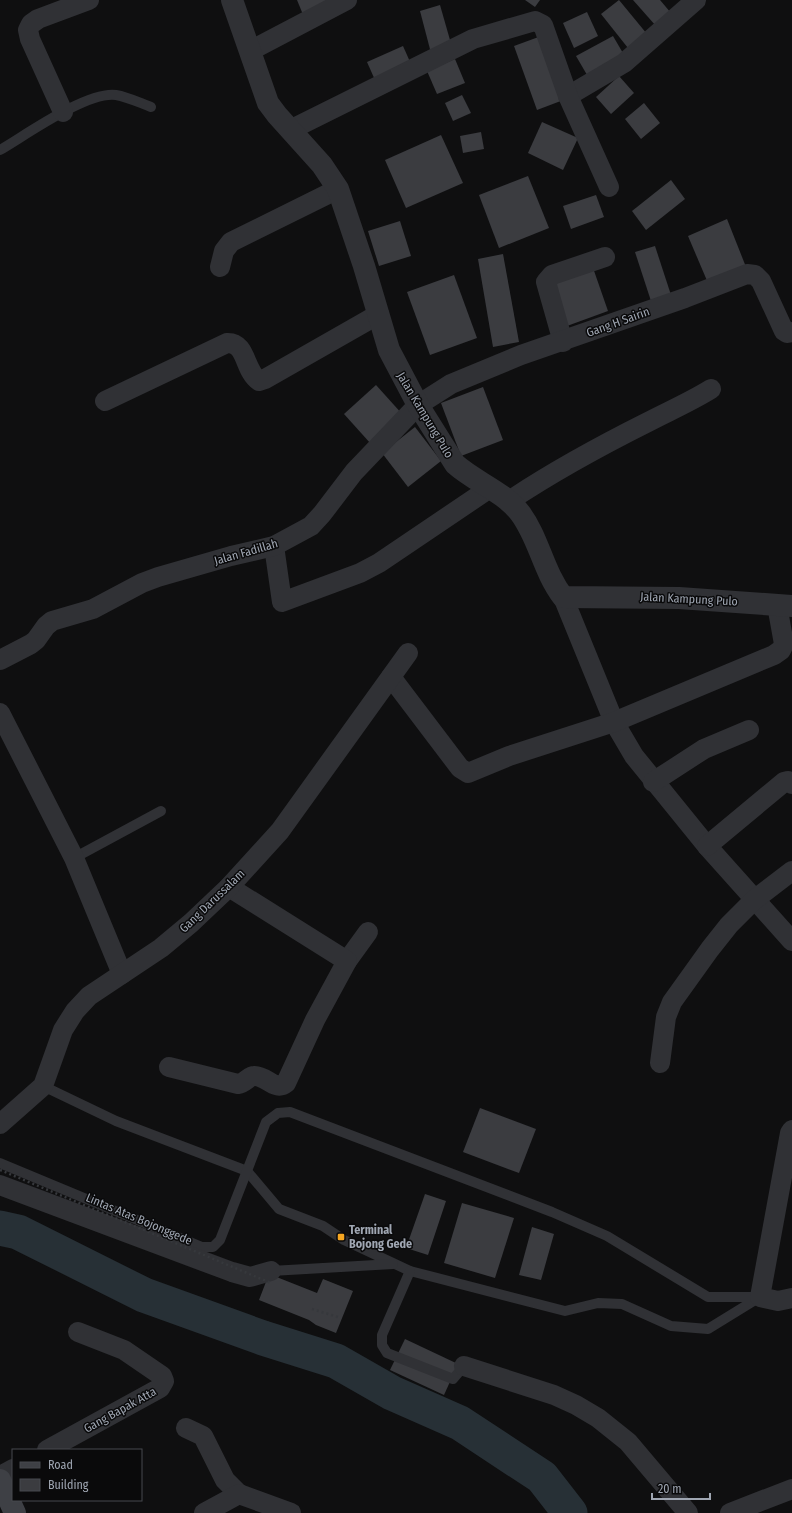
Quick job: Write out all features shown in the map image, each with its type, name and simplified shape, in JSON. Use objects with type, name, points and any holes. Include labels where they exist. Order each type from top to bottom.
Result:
[{"type":"main road","points":[[0,1480],[15,1513]]},
{"type":"street","points":[[63,112],[30,40],[28,30],[31,24],[38,19],[90,0]]},
{"type":"street","name":"Jalan Kampung Pulo","points":[[232,0],[268,102],[290,130],[322,165],[338,189],[352,226],[389,350],[418,405],[455,464],[465,473],[509,501],[521,515],[531,532],[552,584],[563,597],[679,598],[785,605]]},
{"type":"street","points":[[250,51],[347,0]]},
{"type":"street","points":[[568,96],[624,64],[696,0]]},
{"type":"street","points":[[290,130],[473,39],[536,21],[543,25],[568,96],[609,187]]},
{"type":"street","points":[[220,267],[224,251],[232,242],[338,189]]},
{"type":"street","points":[[563,342],[546,282],[552,275],[605,258]]},
{"type":"street","name":"Gang H Sairin","points":[[418,405],[451,384],[521,355],[563,342],[747,274],[755,275],[761,280],[784,331],[787,333],[792,332]]},
{"type":"street","points":[[105,401],[227,343],[234,343],[239,347],[253,377],[259,381],[378,314]]},
{"type":"street","points":[[509,501],[547,476],[649,422],[683,406],[711,389]]},
{"type":"street","name":"Jalan Fadillah","points":[[0,660],[31,644],[52,621],[94,609],[142,583],[158,577],[231,556],[274,546],[311,526],[354,472],[418,405]]},
{"type":"street","points":[[274,546],[282,602],[360,572],[379,563],[490,488]]},
{"type":"street","points":[[563,597],[614,722],[634,756],[653,782],[707,846],[792,941]]},
{"type":"street","points":[[391,677],[460,768],[468,773],[509,756],[614,722],[781,650],[784,644],[785,605]]},
{"type":"street","name":"Gang Darussalam","points":[[0,1124],[43,1086],[63,1030],[75,1011],[89,996],[161,948],[191,923],[229,887],[280,830],[408,653]]},
{"type":"street","points":[[0,713],[74,858],[122,974]]},
{"type":"street","points":[[653,782],[704,749],[750,730]]},
{"type":"street","points":[[707,846],[784,782],[788,781],[792,784]]},
{"type":"street","points":[[660,1062],[666,1017],[672,1002],[729,925],[754,900],[792,871]]},
{"type":"street","points":[[229,887],[347,961]]},
{"type":"street","points":[[169,1067],[238,1084],[244,1083],[251,1077],[256,1076],[278,1086],[283,1086],[286,1083],[315,1020],[347,961],[368,932]]},
{"type":"street","points":[[792,1130],[790,1134],[760,1297],[778,1301],[792,1298]]},
{"type":"street","points":[[0,1185],[232,1272],[250,1277],[271,1277]]},
{"type":"street","name":"Gang Bapak Atta","points":[[49,1449],[160,1388],[164,1381],[162,1376],[124,1350],[78,1332]]},
{"type":"street","points":[[464,1366],[559,1398],[576,1405],[598,1418],[628,1442],[688,1513]]},
{"type":"street","points":[[186,1428],[203,1436],[226,1480],[239,1494],[290,1513]]},
{"type":"street","points":[[0,1476],[12,1470]]},
{"type":"street","points":[[730,1513],[792,1489]]},
{"type":"street","points":[[204,1513],[239,1494]]},
{"type":"lane","points":[[0,150],[63,112],[108,95],[117,95],[152,107]]},
{"type":"lane","points":[[74,858],[161,811]]},
{"type":"lane","points":[[43,1086],[116,1121],[247,1171],[279,1209],[323,1226],[344,1240],[410,1271],[565,1312],[598,1303],[622,1304],[671,1326],[708,1329],[760,1297]]},
{"type":"lane","points":[[0,1163],[202,1248],[213,1247],[220,1240],[266,1122],[278,1113],[290,1112],[552,1212],[600,1233],[665,1270],[708,1298],[760,1297]]},
{"type":"lane","points":[[271,1277],[395,1264]]},
{"type":"lane","points":[[410,1271],[382,1335],[382,1345],[387,1353],[453,1379],[464,1366]]},
{"type":"path","name":"Lintas Atas Bojonggede","points":[[0,1170],[271,1277]]},
{"type":"path","points":[[312,1309],[338,1317]]},
{"type":"building","points":[[297,0],[330,0],[304,17]]},
{"type":"building","points":[[525,0],[540,0],[535,7]]},
{"type":"building","points":[[619,0],[647,34],[628,48],[601,14]]},
{"type":"building","points":[[633,0],[660,0],[671,13],[656,26]]},
{"type":"building","points":[[440,5],[452,47],[431,53],[420,11]]},
{"type":"building","points":[[587,12],[598,36],[574,48],[563,23]]},
{"type":"building","points":[[544,35],[566,99],[537,110],[514,46]]},
{"type":"building","points":[[613,36],[627,60],[590,80],[576,56]]},
{"type":"building","points":[[403,46],[411,64],[375,80],[367,62]]},
{"type":"building","points":[[455,59],[465,83],[437,94],[427,71]]},
{"type":"building","points":[[619,76],[634,93],[611,114],[596,97]]},
{"type":"building","points":[[462,95],[471,113],[453,121],[445,103]]},
{"type":"building","points":[[644,103],[660,123],[641,139],[625,119]]},
{"type":"building","points":[[542,122],[578,138],[563,170],[528,153]]},
{"type":"building","points":[[481,132],[484,149],[463,153],[460,136]]},
{"type":"building","points":[[441,135],[463,183],[406,208],[385,160]]},
{"type":"building","points":[[528,176],[549,228],[499,248],[479,195]]},
{"type":"building","points":[[671,180],[685,199],[646,230],[632,211]]},
{"type":"building","points":[[596,195],[604,217],[571,229],[563,206]]},
{"type":"building","points":[[727,219],[746,267],[708,283],[688,236]]},
{"type":"building","points":[[400,221],[411,256],[379,266],[368,231]]},
{"type":"building","points":[[655,246],[671,295],[651,301],[635,252]]},
{"type":"building","points":[[503,254],[519,342],[493,347],[478,259]]},
{"type":"building","points":[[592,265],[608,311],[567,326],[550,280]]},
{"type":"building","points":[[454,275],[477,338],[430,355],[407,292]]},
{"type":"building","points":[[376,385],[403,415],[371,444],[344,414]]},
{"type":"building","points":[[483,387],[503,440],[461,456],[441,403]]},
{"type":"building","points":[[415,427],[441,461],[408,487],[382,453]]},
{"type":"building","points":[[480,1108],[536,1129],[519,1173],[463,1152]]},
{"type":"building","points":[[425,1194],[446,1201],[428,1255],[406,1248]]},
{"type":"building","points":[[462,1203],[514,1218],[495,1278],[444,1263]]},
{"type":"building","points":[[532,1227],[554,1234],[541,1280],[519,1275]]},
{"type":"building","points":[[269,1274],[317,1293],[323,1279],[353,1291],[336,1333],[316,1325],[309,1320],[259,1300]]},
{"type":"building","points":[[405,1339],[458,1364],[444,1395],[390,1370]]},
{"type":"waterway","points":[[0,1228],[18,1232],[144,1295],[263,1338],[336,1361],[392,1393],[460,1423],[542,1477],[570,1513]]},
{"type":"place","name":"Terminal Bojong Gede","points":[[341,1237]]}]
